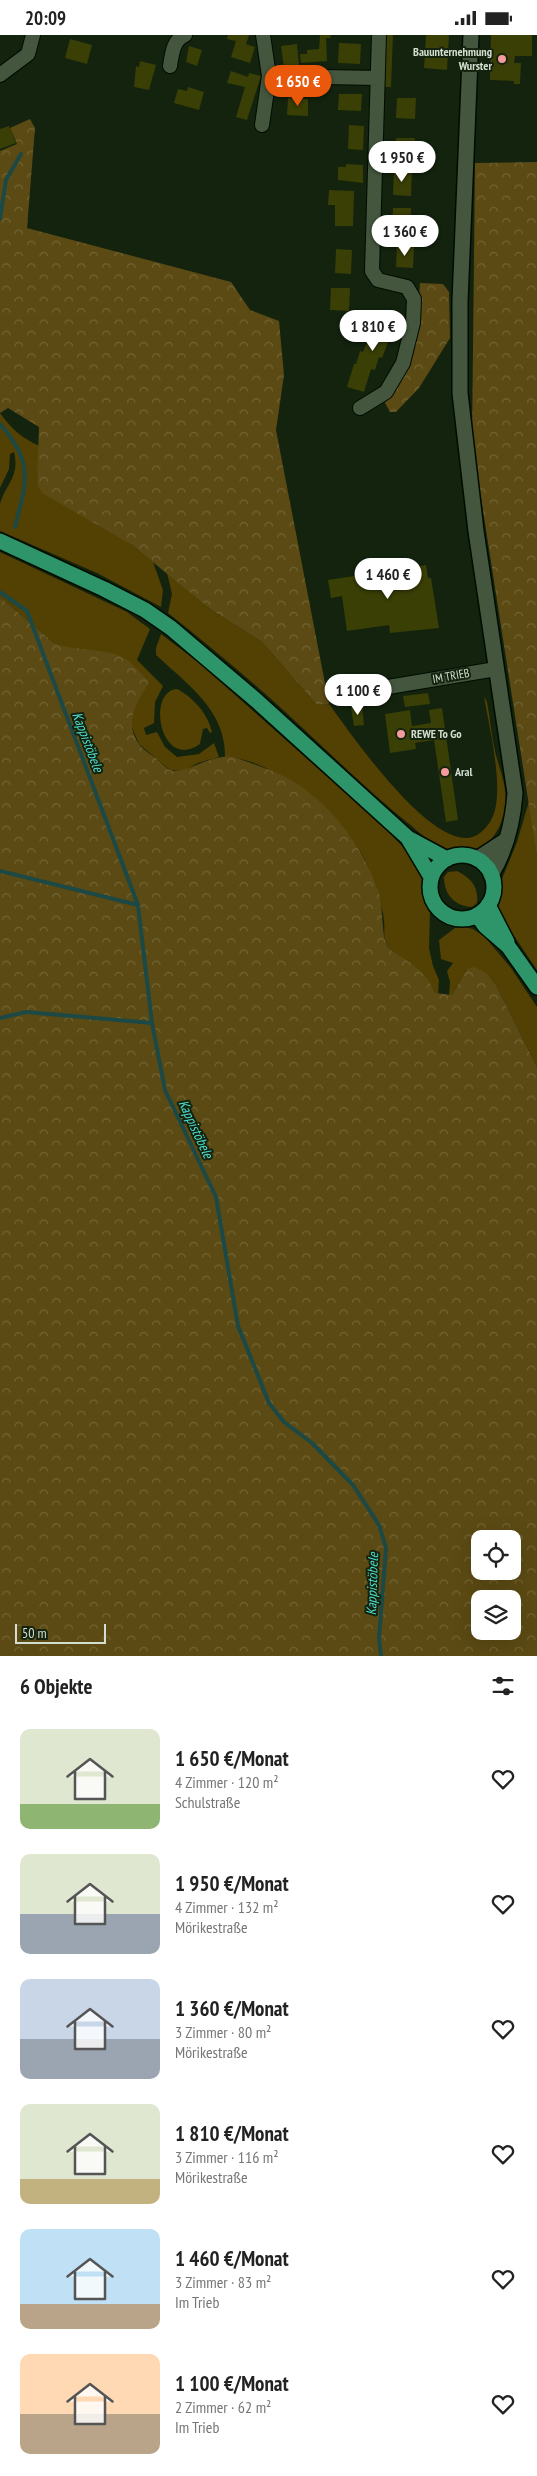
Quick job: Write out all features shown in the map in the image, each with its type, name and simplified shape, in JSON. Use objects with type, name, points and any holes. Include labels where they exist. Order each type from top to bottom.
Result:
[{"type":"main road","points":[[0,541],[104,589],[145,610],[171,628],[236,682],[408,838],[447,859]]},
{"type":"main road","points":[[408,838],[431,877],[432,899],[442,912],[456,918],[482,910]]},
{"type":"main road","points":[[431,877],[440,863],[447,859],[467,855],[477,859],[486,866],[491,875],[493,891],[482,910],[485,926],[508,946],[537,987]]},
{"type":"street","points":[[0,75],[28,54],[34,35]]},
{"type":"street","points":[[170,66],[174,48],[180,37],[185,35]]},
{"type":"street","points":[[262,125],[269,76],[263,35]]},
{"type":"street","points":[[360,408],[386,393],[403,363],[413,323],[414,299],[407,287],[378,280],[372,271],[379,35]]},
{"type":"street","points":[[471,35],[463,203],[459,365],[464,431],[496,669],[515,793],[513,820],[500,860],[491,875]]},
{"type":"street","points":[[269,76],[378,77]]},
{"type":"street","name":"IM TRIEB","points":[[346,694],[496,669]]},
{"type":"street","points":[[477,859],[506,840]]},
{"type":"shaded area","points":[[0,413],[17,432],[27,440],[40,446],[37,484],[132,545],[153,562],[163,590],[161,607],[97,573],[0,531],[0,504],[14,474],[15,461],[14,452],[10,454],[9,469],[0,488]]},
{"type":"shaded area","points":[[0,552],[127,612],[150,629],[137,660],[163,686],[155,702],[154,723],[144,728],[146,735],[157,732],[165,747],[177,757],[199,754],[214,743],[219,757],[198,763],[183,771],[170,770],[139,744],[130,723],[133,709],[117,655],[65,648],[54,643],[0,597]]},
{"type":"shaded area","points":[[167,573],[210,609],[262,642],[317,705],[329,704],[375,766],[420,814],[442,830],[463,838],[480,833],[486,827],[491,821],[496,805],[496,765],[484,696],[487,702],[494,747],[506,798],[503,817],[499,827],[488,843],[470,852],[460,853],[443,849],[422,835],[393,811],[263,692],[168,613],[172,594]]},
{"type":"shaded area","points":[[161,634],[199,663],[385,828],[418,863],[423,875],[424,898],[430,911],[429,948],[433,966],[439,980],[438,995],[424,975],[395,954],[386,943],[383,913],[373,879],[359,849],[345,830],[328,812],[287,780],[265,768],[244,760],[225,757],[224,740],[212,712],[192,688],[156,655],[156,648]]},
{"type":"shaded area","points":[[177,689],[199,707],[207,719],[212,732],[210,733],[207,728],[203,729],[200,744],[186,750],[175,747],[167,739],[162,728],[160,715],[162,702],[167,693]]},
{"type":"shaded area","points":[[530,798],[537,857],[537,970],[504,921],[498,907],[502,879],[517,842]]},
{"type":"shaded area","points":[[457,871],[470,880],[477,892],[477,903],[472,907],[456,902],[448,894],[444,877],[448,872]]},
{"type":"shaded area","points":[[455,928],[473,929],[484,936],[511,968],[537,1007],[537,1067],[496,985],[487,973],[467,969],[452,995],[449,995],[450,982],[447,971],[453,963],[441,959],[439,940]]},
{"type":"green space","points":[[30,119],[35,128],[27,228],[231,282],[250,310],[279,321],[284,375],[276,430],[329,704],[317,705],[262,642],[210,609],[132,545],[42,493],[37,484],[39,427],[8,408],[0,413],[0,151],[17,144],[10,128]]},
{"type":"green space","points":[[537,162],[537,857],[472,440],[475,163]]},
{"type":"green space","points":[[420,283],[443,284],[449,292],[450,338],[419,388],[396,412],[390,412],[385,403],[406,361],[417,314]]},
{"type":"green space","points":[[0,597],[54,643],[71,648],[107,652],[124,658],[137,669],[149,682],[134,712],[132,728],[134,736],[143,748],[168,769],[174,771],[182,770],[209,760],[228,757],[237,758],[288,779],[316,798],[350,835],[367,864],[379,894],[384,934],[388,946],[421,972],[431,984],[435,993],[452,995],[467,969],[474,967],[487,973],[496,985],[537,1067],[537,1656],[0,1656]]},
{"type":"building","points":[[228,35],[249,35],[246,44],[255,47],[250,63],[231,57],[236,41],[227,39]]},
{"type":"building","points":[[320,35],[330,35],[331,38],[326,38],[327,61],[301,63],[300,54],[307,54],[307,50],[319,49]]},
{"type":"building","points":[[384,35],[393,35],[391,87],[382,87]]},
{"type":"building","points":[[426,35],[449,35],[447,70],[424,68]]},
{"type":"building","name":"Bauunternehmung Wurster","points":[[491,35],[532,35],[532,56],[515,56],[514,63],[521,63],[520,84],[514,84],[514,81],[490,80]]},
{"type":"building","points":[[70,39],[92,45],[87,64],[65,58]]},
{"type":"building","points":[[339,43],[361,44],[360,64],[338,63]]},
{"type":"building","points":[[297,44],[299,66],[284,68],[281,46]]},
{"type":"building","points":[[189,46],[202,50],[197,66],[186,62]]},
{"type":"building","points":[[140,61],[156,65],[149,90],[134,87],[136,66],[139,67]]},
{"type":"building","points":[[231,71],[248,77],[249,73],[261,76],[247,120],[236,117],[245,87],[227,83]]},
{"type":"building","points":[[188,87],[204,92],[199,110],[174,103],[178,89],[187,91]]},
{"type":"building","points":[[339,94],[362,94],[361,111],[338,110]]},
{"type":"building","points":[[288,98],[308,99],[308,116],[287,115]]},
{"type":"building","points":[[397,98],[416,98],[415,119],[396,118]]},
{"type":"building","points":[[349,125],[364,126],[363,150],[348,149]]},
{"type":"building","points":[[9,126],[16,143],[0,149],[0,129]]},
{"type":"building","points":[[396,138],[415,138],[414,160],[395,159]]},
{"type":"building","points":[[346,164],[363,165],[363,183],[338,180],[338,167],[346,167]]},
{"type":"building","points":[[394,169],[412,170],[411,196],[393,195]]},
{"type":"building","points":[[329,190],[354,191],[353,226],[335,226],[335,205],[328,205]]},
{"type":"building","points":[[393,208],[411,208],[410,231],[392,230]]},
{"type":"building","points":[[397,245],[414,246],[413,268],[396,267]]},
{"type":"building","points":[[336,249],[352,250],[351,274],[335,273]]},
{"type":"building","points":[[331,288],[350,288],[349,311],[330,310]]},
{"type":"building","points":[[380,314],[401,320],[397,333],[392,332],[382,358],[379,357],[375,370],[371,369],[364,392],[347,387],[354,364],[356,364],[360,351],[363,352],[374,326],[376,327]]},
{"type":"building","points":[[426,565],[428,578],[431,578],[439,628],[390,633],[389,625],[347,631],[342,596],[331,598],[328,580]]},
{"type":"building","points":[[428,693],[430,704],[405,707],[403,696]]},
{"type":"building","points":[[362,706],[364,725],[354,726],[351,708]]},
{"type":"building","points":[[442,708],[458,820],[446,822],[434,740],[415,743],[416,749],[390,753],[385,714],[410,710],[412,726],[431,723],[429,710]]},
{"type":"waterway","name":"Kappistöbele","points":[[0,219],[6,180],[21,154]]},
{"type":"waterway","name":"Kappistöbele","points":[[0,424],[18,450],[25,472],[15,527]]},
{"type":"waterway","name":"Kappistöbele","points":[[0,592],[27,611],[138,905],[152,1023],[165,1090],[216,1197],[238,1326],[269,1403],[284,1422],[312,1443],[353,1485],[379,1525],[386,1548],[379,1638],[381,1656]]},
{"type":"waterway","points":[[0,871],[138,905]]},
{"type":"waterway","points":[[0,1018],[26,1012],[152,1023]]},
{"type":"place","name":"Bauunternehmung Wurster","points":[[502,59]]},
{"type":"place","name":"REWE To Go","points":[[401,734]]},
{"type":"place","name":"Aral","points":[[445,772]]}]
